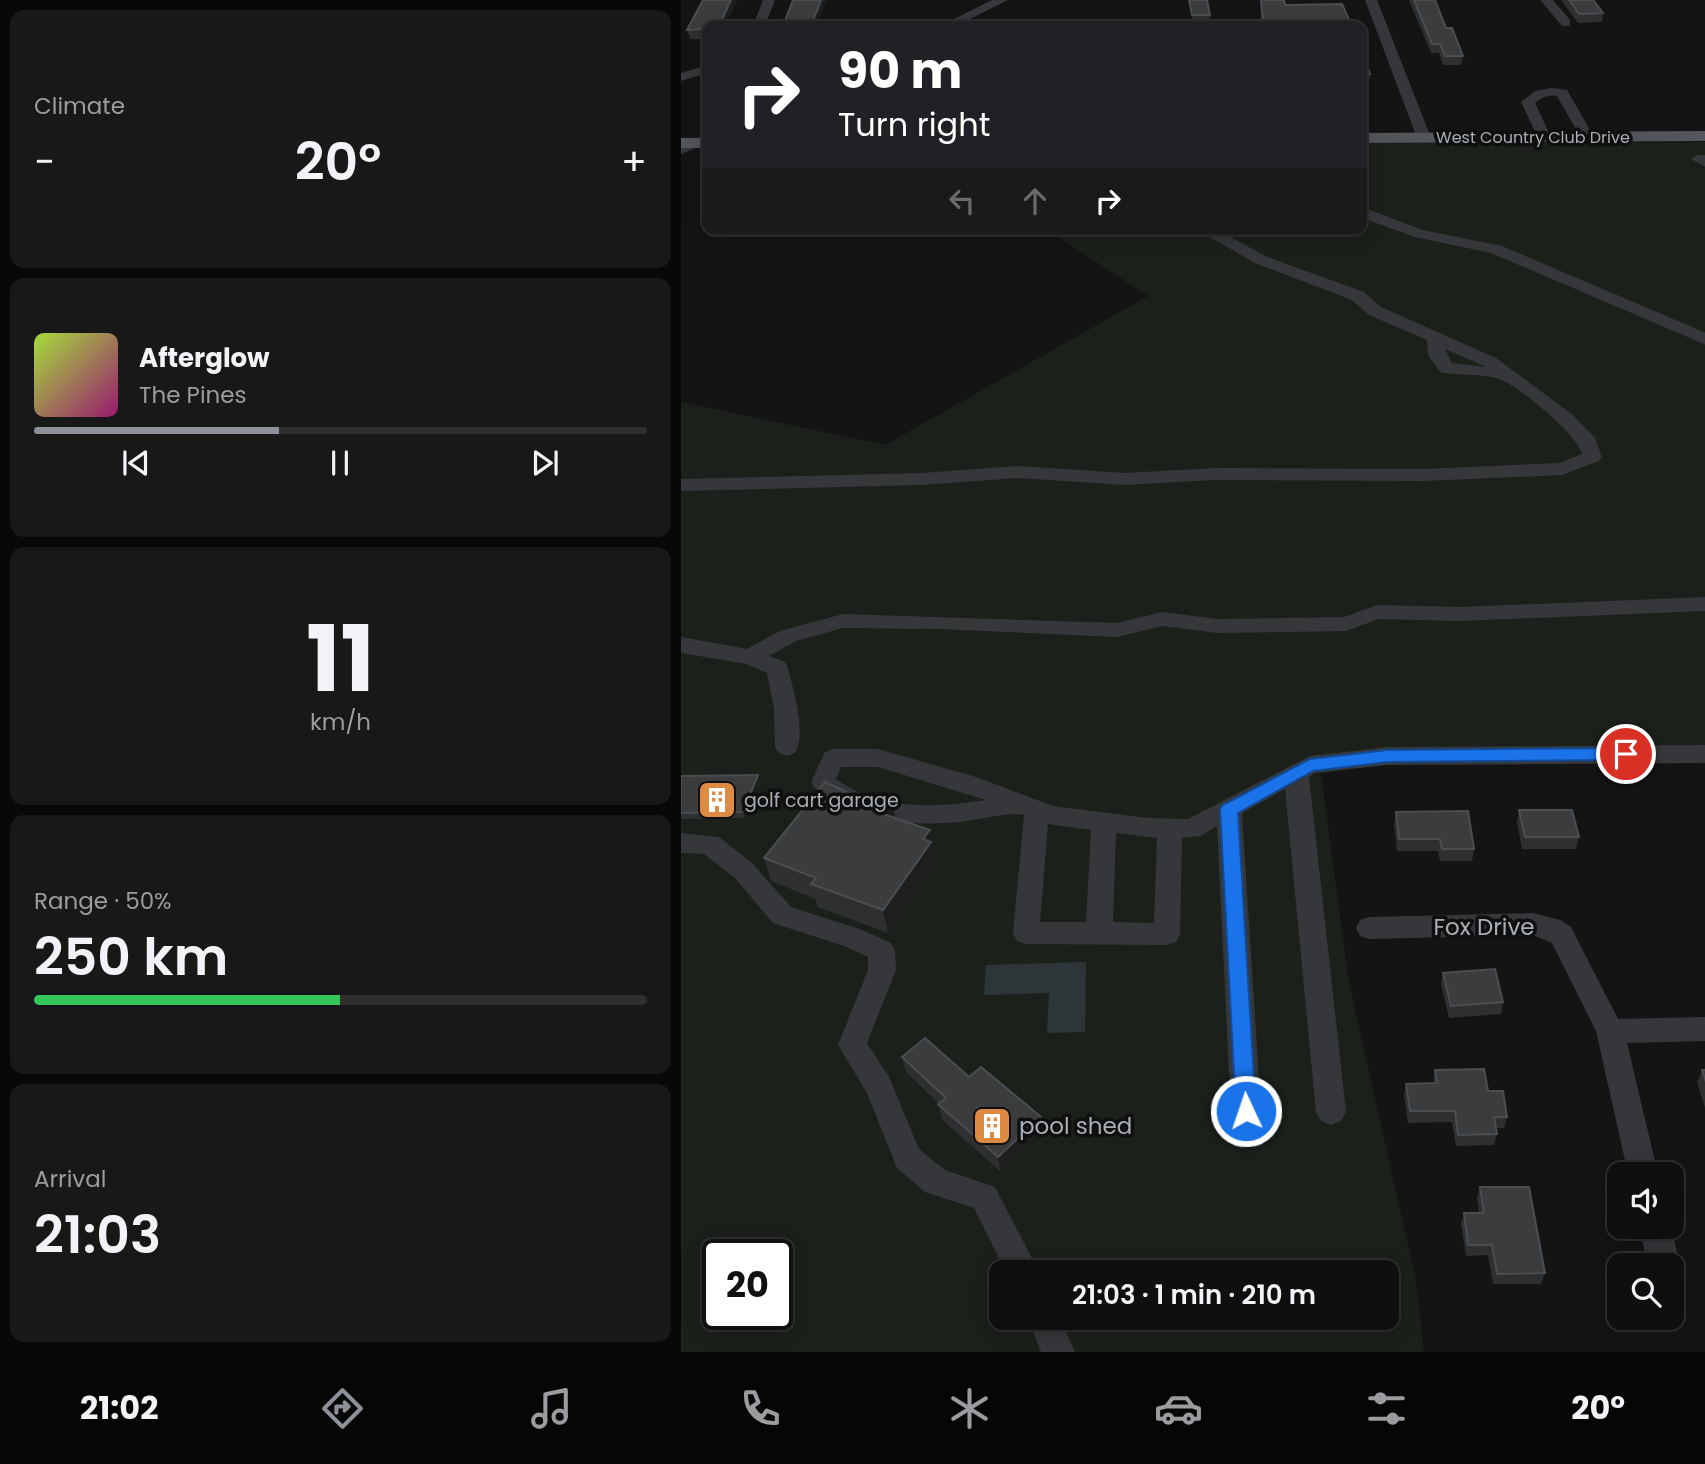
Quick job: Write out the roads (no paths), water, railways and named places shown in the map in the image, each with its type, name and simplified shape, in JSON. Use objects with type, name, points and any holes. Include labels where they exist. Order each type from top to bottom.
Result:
[{"type":"main road","name":"West Country Club Drive","points":[[1367,138],[1705,136]]},
{"type":"street","points":[[761,21],[769,0]]},
{"type":"street","points":[[957,21],[1002,0]]},
{"type":"street","points":[[1372,0],[1424,138]]},
{"type":"street","points":[[1546,0],[1567,23]]},
{"type":"street","points":[[681,77],[702,71]]},
{"type":"street","points":[[1544,137],[1529,102],[1538,93],[1551,91],[1562,93],[1587,137]]},
{"type":"street","points":[[1367,214],[1408,230],[1496,248],[1705,340]]},
{"type":"street","points":[[681,485],[921,479],[1018,472],[1125,479],[1215,474],[1424,475],[1562,469],[1592,457],[1588,442],[1566,419],[1509,375],[1466,349],[1375,312],[1358,296],[1261,260],[1215,235]]},
{"type":"street","points":[[750,657],[788,636],[843,621],[938,622],[1117,630],[1162,619],[1217,626],[1346,624],[1377,612],[1460,614],[1705,604]]},
{"type":"street","points":[[681,645],[750,657],[777,668],[784,696],[787,747]]},
{"type":"street","points":[[1030,807],[959,815],[897,812],[854,803],[823,782],[833,758],[878,758],[967,783],[1030,807],[1050,815],[1191,830],[1310,765],[1387,756],[1705,754]]},
{"type":"street","points":[[1296,773],[1331,1112]]},
{"type":"street","points":[[1030,807],[1026,933],[1167,934],[1170,829]]},
{"type":"street","points":[[1229,809],[1246,1111]]},
{"type":"street","points":[[1099,933],[1104,822]]},
{"type":"street","points":[[681,843],[710,844],[744,871],[782,915],[853,938],[881,951],[882,971],[852,1045],[879,1086],[908,1158],[936,1182],[984,1197],[1017,1260]]},
{"type":"street","name":"Fox Drive","points":[[1369,928],[1533,924],[1551,928],[1562,935],[1610,1031],[1640,1162]]},
{"type":"street","points":[[1610,1031],[1705,1029]]},
{"type":"street","points":[[1049,1330],[1058,1352]]},
{"type":"place","name":"golf cart garage","points":[[717,800]]},
{"type":"place","name":"pool shed","points":[[992,1126]]}]
